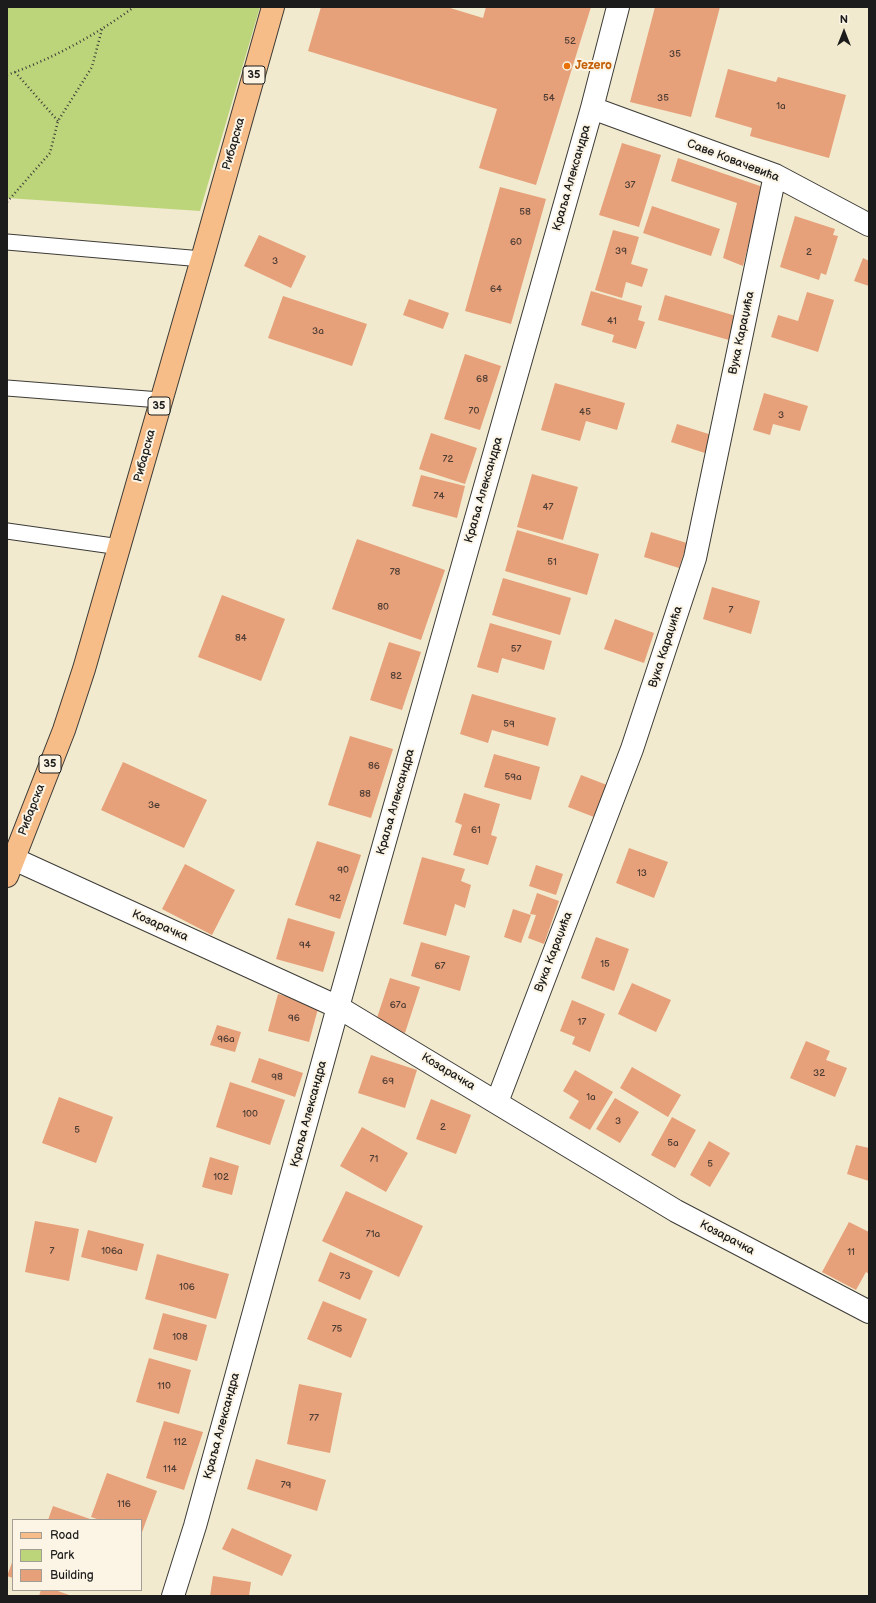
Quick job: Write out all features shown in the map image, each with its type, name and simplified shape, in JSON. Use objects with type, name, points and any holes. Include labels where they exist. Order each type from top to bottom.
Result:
[{"type":"main road","name":"Рибарска","points":[[10,868],[74,701],[120,547],[160,400],[202,259],[273,7]]},
{"type":"street","name":"Краља Александра","points":[[173,1596],[195,1526],[338,1007],[592,108],[618,7]]},
{"type":"street","name":"Саве Ковачевића","points":[[592,108],[775,176],[869,225]]},
{"type":"street","name":"Вука Караџића","points":[[497,1102],[632,748],[695,558],[775,176]]},
{"type":"street","name":"Козарачка","points":[[10,868],[338,1007],[676,1211],[869,1312]]},
{"type":"lane","points":[[7,242],[202,259]]},
{"type":"lane","points":[[7,388],[160,400]]},
{"type":"lane","points":[[7,531],[120,547]]},
{"type":"path","points":[[7,75],[52,57],[102,29],[134,7]]},
{"type":"path","points":[[7,202],[50,153],[58,121],[92,67],[102,29]]},
{"type":"path","points":[[15,72],[58,121]]},
{"type":"green space","points":[[7,7],[260,7],[200,211],[7,198]]},
{"type":"building","points":[[321,7],[447,7],[483,18],[486,7],[591,7],[536,185],[479,168],[497,109],[308,51]]},
{"type":"building","points":[[655,7],[720,7],[691,117],[630,102]]},
{"type":"building","points":[[728,69],[776,82],[778,77],[846,95],[829,158],[750,136],[752,128],[715,117]]},
{"type":"building","points":[[622,143],[661,155],[639,227],[599,215]]},
{"type":"building","points":[[678,158],[763,187],[743,266],[723,258],[737,203],[671,181]]},
{"type":"building","points":[[500,187],[546,199],[511,324],[465,311]]},
{"type":"building","points":[[652,206],[720,229],[711,256],[643,233]]},
{"type":"building","points":[[795,216],[835,229],[833,235],[838,236],[826,275],[821,273],[819,280],[780,267]]},
{"type":"building","points":[[613,230],[639,237],[631,264],[648,269],[642,287],[626,282],[622,298],[595,290]]},
{"type":"building","points":[[259,235],[306,256],[291,288],[244,266]]},
{"type":"building","points":[[863,258],[869,261],[869,286],[854,281]]},
{"type":"building","points":[[591,291],[642,306],[638,320],[645,322],[636,349],[612,342],[614,335],[581,325]]},
{"type":"building","points":[[807,292],[834,300],[818,352],[771,337],[778,315],[798,321]]},
{"type":"building","points":[[665,295],[736,316],[729,340],[658,320]]},
{"type":"building","points":[[283,296],[367,324],[352,366],[268,338]]},
{"type":"building","points":[[409,299],[449,313],[443,329],[403,315]]},
{"type":"building","points":[[465,354],[501,366],[480,430],[444,419]]},
{"type":"building","points":[[555,383],[625,403],[617,430],[586,421],[580,441],[541,430]]},
{"type":"building","points":[[764,393],[808,406],[800,431],[773,424],[770,435],[753,430]]},
{"type":"building","points":[[677,424],[715,436],[708,454],[671,442]]},
{"type":"building","points":[[431,433],[477,448],[465,484],[419,469]]},
{"type":"building","points":[[532,474],[578,487],[563,540],[517,527]]},
{"type":"building","points":[[421,475],[465,486],[457,518],[412,506]]},
{"type":"building","points":[[517,530],[599,554],[587,595],[505,571]]},
{"type":"building","points":[[651,532],[687,543],[679,568],[644,557]]},
{"type":"building","points":[[357,539],[445,570],[421,640],[332,609]]},
{"type":"building","points":[[503,578],[571,598],[560,635],[492,615]]},
{"type":"building","points":[[712,587],[760,601],[751,634],[703,619]]},
{"type":"building","points":[[222,595],[285,619],[261,681],[198,657]]},
{"type":"building","points":[[615,619],[654,633],[644,663],[604,649]]},
{"type":"building","points":[[490,623],[552,641],[544,670],[502,658],[498,673],[477,667]]},
{"type":"building","points":[[389,642],[421,652],[402,710],[370,700]]},
{"type":"building","points":[[472,694],[556,718],[548,746],[492,730],[488,743],[460,734]]},
{"type":"building","points":[[350,736],[393,749],[371,818],[328,805]]},
{"type":"building","points":[[494,754],[540,767],[531,800],[484,787]]},
{"type":"building","points":[[123,762],[207,800],[184,848],[101,810]]},
{"type":"building","points":[[581,775],[607,785],[594,817],[568,807]]},
{"type":"building","points":[[464,793],[500,804],[491,835],[497,837],[488,865],[453,855],[462,825],[455,822]]},
{"type":"building","points":[[317,841],[361,855],[340,919],[295,905]]},
{"type":"building","points":[[629,848],[668,862],[654,898],[616,883]]},
{"type":"building","points":[[422,857],[465,869],[461,881],[471,885],[465,908],[455,904],[446,936],[403,924]]},
{"type":"building","points":[[185,864],[235,890],[212,935],[162,909]]},
{"type":"building","points":[[536,865],[563,874],[556,895],[529,886]]},
{"type":"building","points":[[537,893],[559,901],[544,944],[528,938],[536,915],[530,914]]},
{"type":"building","points":[[513,909],[531,915],[521,943],[504,937]]},
{"type":"building","points":[[288,918],[335,932],[323,972],[276,959]]},
{"type":"building","points":[[596,937],[629,949],[614,991],[581,978]]},
{"type":"building","points":[[421,942],[470,956],[460,991],[411,976]]},
{"type":"building","points":[[390,978],[420,987],[405,1033],[375,1024]]},
{"type":"building","points":[[632,983],[671,1000],[656,1032],[618,1014]]},
{"type":"building","points":[[278,994],[319,1005],[309,1042],[268,1031]]},
{"type":"building","points":[[572,1000],[605,1014],[590,1052],[572,1044],[575,1037],[560,1031]]},
{"type":"building","points":[[217,1025],[241,1032],[235,1052],[210,1045]]},
{"type":"building","points":[[806,1041],[830,1051],[826,1060],[847,1068],[835,1097],[790,1078]]},
{"type":"building","points":[[371,1055],[417,1070],[405,1108],[358,1093]]},
{"type":"building","points":[[259,1058],[303,1073],[295,1097],[251,1082]]},
{"type":"building","points":[[632,1067],[681,1095],[668,1117],[620,1088]]},
{"type":"building","points":[[575,1070],[613,1092],[590,1130],[569,1118],[579,1101],[563,1091]]},
{"type":"building","points":[[230,1082],[285,1100],[270,1145],[216,1127]]},
{"type":"building","points":[[59,1097],[113,1117],[96,1163],[42,1143]]},
{"type":"building","points":[[615,1098],[639,1112],[620,1143],[596,1129]]},
{"type":"building","points":[[431,1099],[471,1115],[456,1154],[416,1139]]},
{"type":"building","points":[[672,1117],[696,1130],[675,1168],[651,1155]]},
{"type":"building","points":[[362,1127],[408,1153],[386,1192],[340,1166]]},
{"type":"building","points":[[709,1141],[730,1153],[710,1187],[690,1175]]},
{"type":"building","points":[[856,1145],[869,1148],[869,1181],[847,1174]]},
{"type":"building","points":[[210,1157],[239,1166],[232,1195],[202,1187]]},
{"type":"building","points":[[346,1191],[423,1226],[399,1277],[322,1241]]},
{"type":"building","points":[[35,1221],[79,1229],[69,1281],[25,1272]]},
{"type":"building","points":[[849,1222],[869,1232],[869,1274],[866,1272],[856,1290],[822,1272]]},
{"type":"building","points":[[88,1230],[144,1244],[137,1271],[81,1257]]},
{"type":"building","points":[[330,1252],[373,1271],[360,1300],[318,1281]]},
{"type":"building","points":[[157,1254],[229,1274],[216,1319],[145,1299]]},
{"type":"building","points":[[323,1301],[367,1319],[351,1358],[307,1339]]},
{"type":"building","points":[[163,1313],[207,1325],[197,1361],[153,1349]]},
{"type":"building","points":[[149,1358],[191,1370],[179,1414],[136,1402]]},
{"type":"building","points":[[299,1384],[342,1393],[330,1453],[287,1444]]},
{"type":"building","points":[[164,1421],[203,1432],[184,1490],[146,1478]]},
{"type":"building","points":[[256,1459],[326,1480],[317,1511],[247,1489]]},
{"type":"building","points":[[107,1473],[157,1491],[142,1532],[142,1519],[97,1519],[91,1517]]},
{"type":"building","points":[[53,1506],[90,1519],[48,1519]]},
{"type":"building","points":[[232,1528],[292,1555],[282,1576],[222,1549]]},
{"type":"building","points":[[12,1563],[12,1578],[7,1576]]},
{"type":"building","points":[[213,1576],[251,1582],[249,1596],[210,1596]]},
{"type":"building","points":[[41,1591],[58,1591],[72,1596],[39,1596]]},
{"type":"place","name":"Jezero","points":[[567,66]]}]
